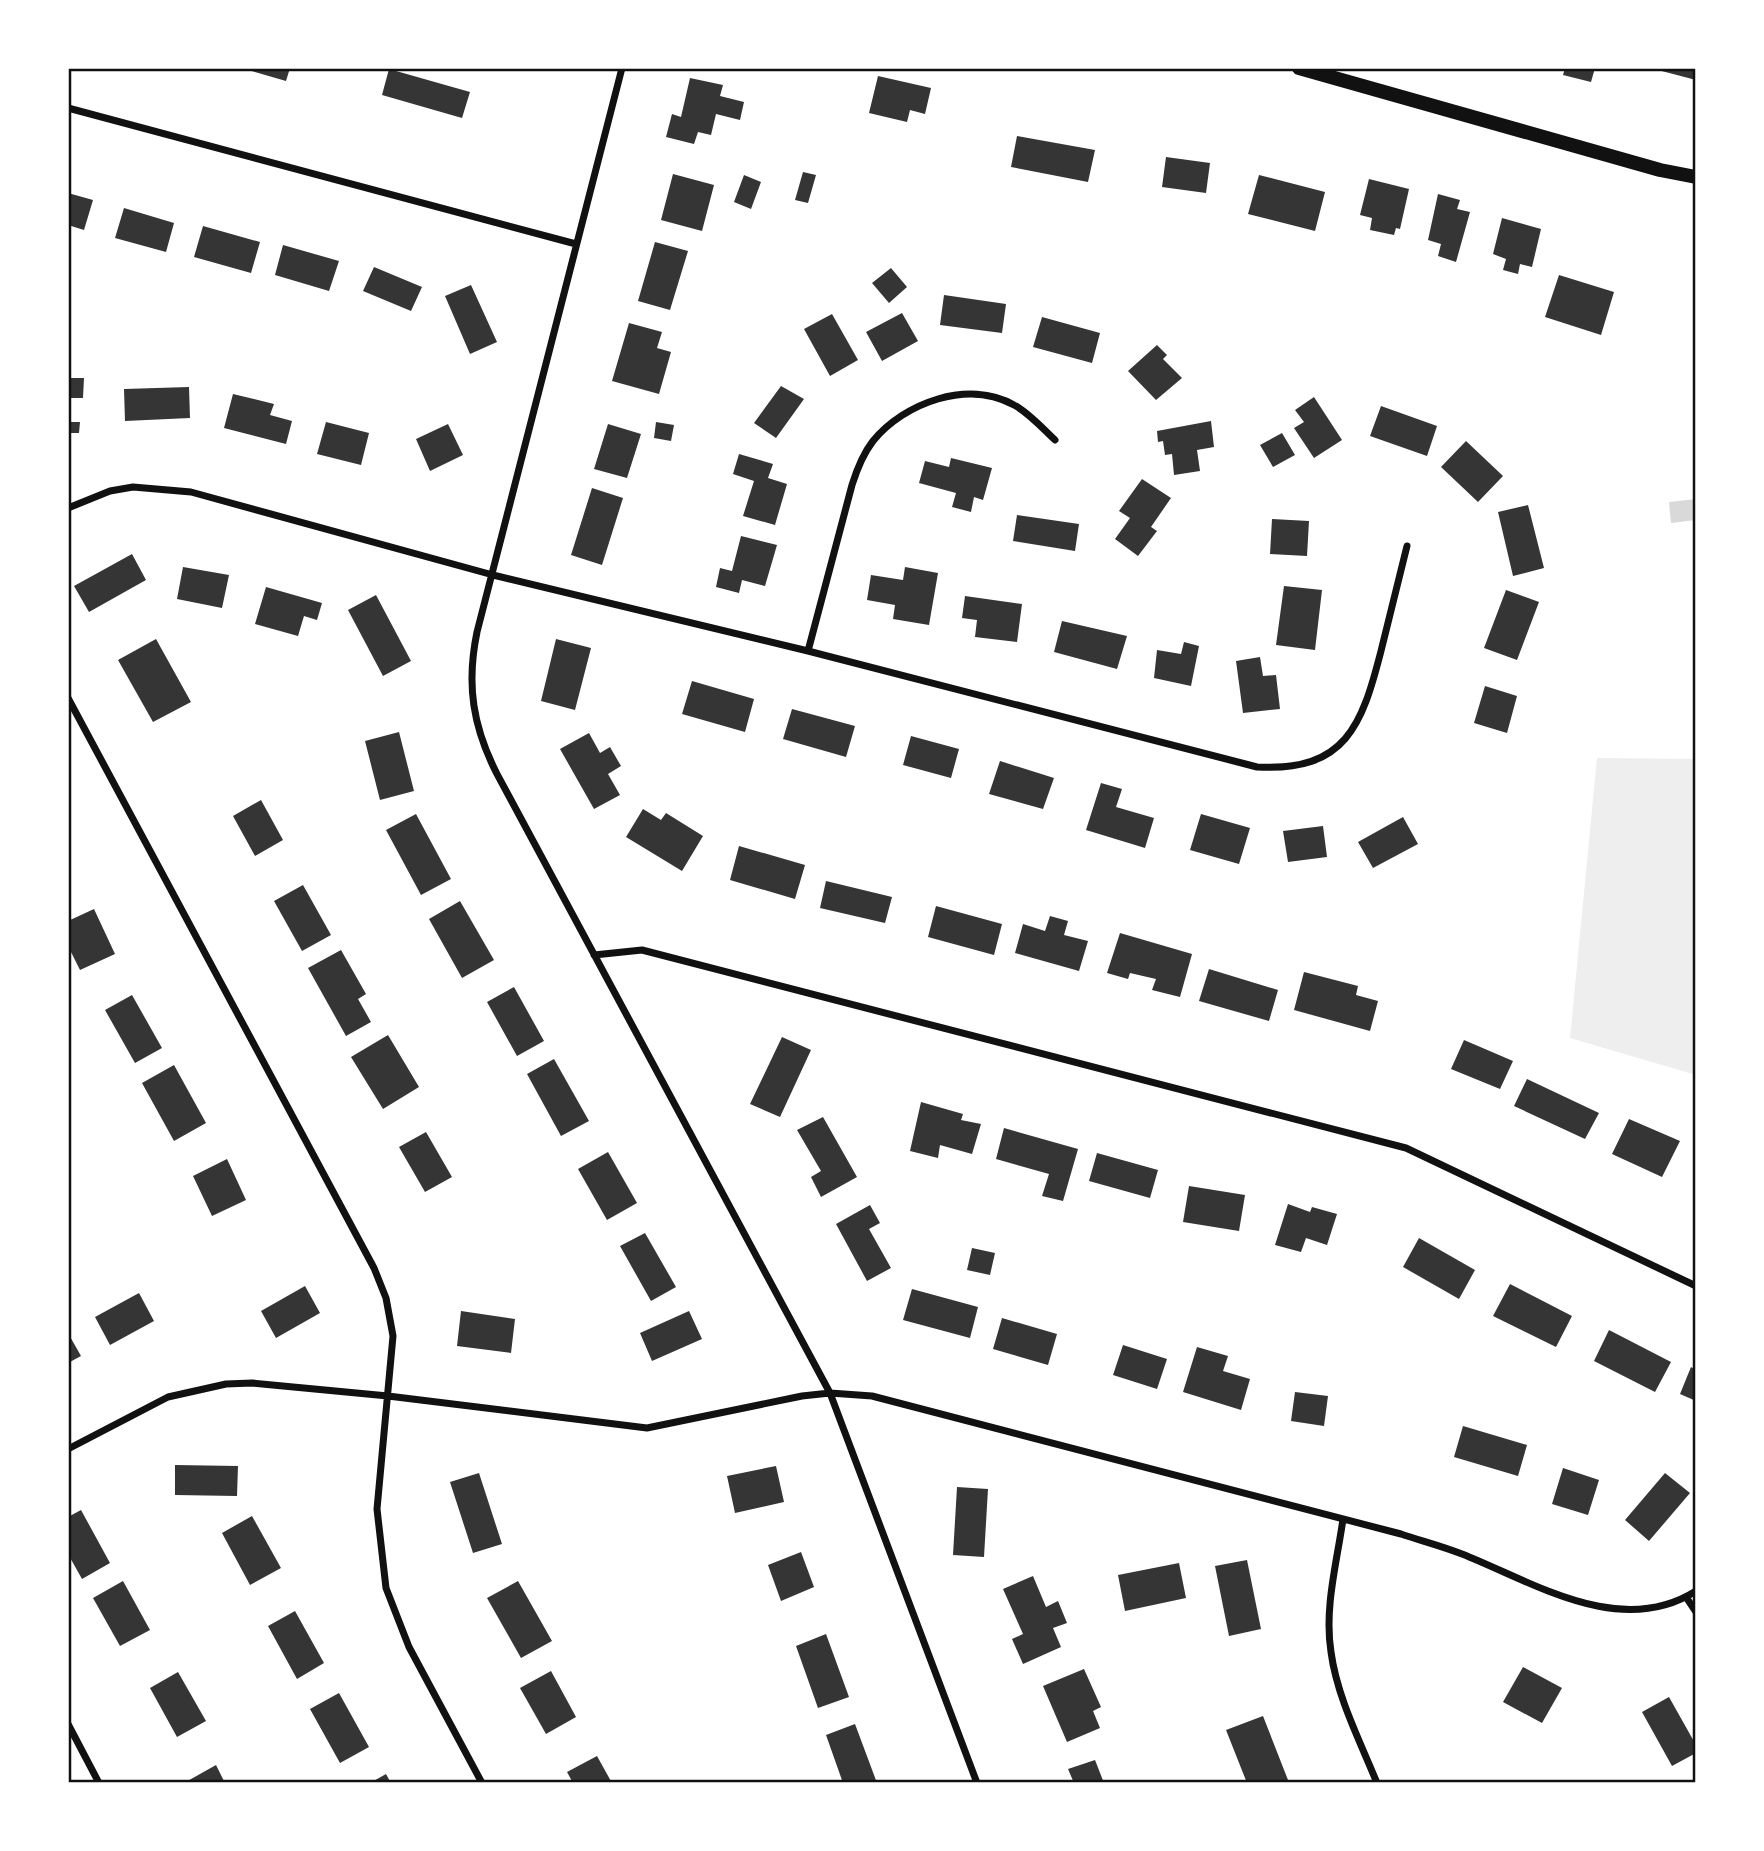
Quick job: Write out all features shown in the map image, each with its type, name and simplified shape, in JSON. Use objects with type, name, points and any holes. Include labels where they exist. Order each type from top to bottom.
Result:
[{"type":"main road","points":[[1299,68],[1635,163],[1696,177]]},
{"type":"street","points":[[622,68],[472,656],[471,704],[476,728],[491,762],[830,1393],[977,1783]]},
{"type":"street","points":[[68,108],[576,244]]},
{"type":"street","points":[[808,651],[852,485],[862,459],[888,425],[921,405],[954,396],[976,395],[999,398],[1016,405],[1055,440]]},
{"type":"street","points":[[68,508],[110,491],[133,487],[191,492],[493,575],[808,651],[1257,767],[1298,766],[1336,748],[1362,717],[1407,547]]},
{"type":"street","points":[[68,698],[374,1268],[391,1317],[392,1373],[377,1509],[386,1588],[409,1647],[482,1783]]},
{"type":"street","points":[[594,956],[642,950],[1406,1148],[1696,1286]]},
{"type":"street","points":[[68,1449],[159,1401],[208,1386],[252,1383],[388,1396],[647,1427],[830,1393],[872,1396],[1343,1518],[1461,1553],[1591,1606],[1635,1609],[1686,1597],[1696,1591]]},
{"type":"street","points":[[1343,1518],[1329,1615],[1330,1649],[1335,1675],[1377,1783]]},
{"type":"street","points":[[1686,1597],[1696,1612]]},
{"type":"street","points":[[68,1724],[99,1783]]},
{"type":"shaded area","points":[[1696,499],[1696,520],[1671,523],[1669,502]]},
{"type":"shaded area","points":[[1597,758],[1696,759],[1696,1075],[1570,1038]]},
{"type":"building","points":[[241,68],[290,68],[286,81]]},
{"type":"building","points":[[1565,68],[1595,68],[1591,82],[1563,75]]},
{"type":"building","points":[[1696,68],[1696,80],[1654,69]]},
{"type":"building","points":[[389,69],[470,92],[462,118],[382,95]]},
{"type":"building","points":[[878,76],[931,88],[925,114],[910,110],[907,122],[869,113]]},
{"type":"building","points":[[690,78],[723,85],[720,96],[744,102],[740,120],[716,114],[711,135],[698,132],[694,144],[666,137],[672,114],[681,117]]},
{"type":"building","points":[[1017,136],[1095,150],[1088,182],[1011,167]]},
{"type":"building","points":[[1166,157],[1210,163],[1206,193],[1162,187]]},
{"type":"building","points":[[803,172],[816,175],[808,203],[795,200]]},
{"type":"building","points":[[673,174],[714,185],[702,231],[661,220]]},
{"type":"building","points":[[744,175],[761,182],[751,209],[734,202]]},
{"type":"building","points":[[1259,175],[1325,192],[1315,231],[1248,214]]},
{"type":"building","points":[[1369,179],[1409,189],[1400,229],[1396,228],[1394,235],[1370,230],[1372,218],[1360,215]]},
{"type":"building","points":[[68,193],[93,200],[84,230],[68,225]]},
{"type":"building","points":[[1438,194],[1460,200],[1457,209],[1470,212],[1456,262],[1438,256],[1441,244],[1428,240]]},
{"type":"building","points":[[124,208],[174,223],[166,252],[115,238]]},
{"type":"building","points":[[1502,218],[1541,229],[1532,267],[1520,264],[1518,274],[1503,270],[1506,259],[1493,254]]},
{"type":"building","points":[[203,226],[260,242],[251,273],[194,257]]},
{"type":"building","points":[[655,242],[688,251],[670,310],[638,301]]},
{"type":"building","points":[[283,245],[339,261],[329,291],[275,275]]},
{"type":"building","points":[[374,267],[422,287],[411,311],[363,291]]},
{"type":"building","points":[[891,268],[907,287],[889,303],[872,283]]},
{"type":"building","points":[[1559,275],[1614,292],[1601,335],[1545,317]]},
{"type":"building","points":[[471,285],[497,342],[470,354],[445,296]]},
{"type":"building","points":[[944,295],[1006,304],[1002,333],[940,325]]},
{"type":"building","points":[[902,313],[918,341],[882,361],[866,332]]},
{"type":"building","points":[[832,314],[858,360],[830,376],[804,329]]},
{"type":"building","points":[[1042,317],[1100,333],[1092,363],[1033,347]]},
{"type":"building","points":[[629,323],[662,332],[657,348],[671,352],[659,394],[612,381]]},
{"type":"building","points":[[1157,345],[1167,355],[1163,359],[1182,378],[1156,400],[1128,371]]},
{"type":"building","points":[[68,378],[84,378],[83,398],[68,398]]},
{"type":"building","points":[[781,386],[804,399],[776,438],[754,423]]},
{"type":"building","points":[[189,387],[190,418],[125,421],[124,389]]},
{"type":"building","points":[[233,394],[274,404],[270,415],[292,421],[286,444],[224,428]]},
{"type":"building","points":[[1314,397],[1342,440],[1314,458],[1294,428],[1304,422],[1295,410]]},
{"type":"building","points":[[1381,406],[1437,426],[1427,456],[1370,436]]},
{"type":"building","points":[[1211,421],[1214,447],[1197,450],[1200,471],[1174,475],[1172,454],[1165,455],[1163,441],[1158,442],[1157,431]]},
{"type":"building","points":[[68,422],[80,422],[79,433],[68,433]]},
{"type":"building","points":[[326,422],[369,433],[361,465],[317,454]]},
{"type":"building","points":[[656,422],[674,425],[671,441],[654,438]]},
{"type":"building","points":[[448,424],[463,455],[430,471],[416,439]]},
{"type":"building","points":[[608,424],[641,434],[627,478],[594,469]]},
{"type":"building","points":[[1282,433],[1295,455],[1273,467],[1260,445]]},
{"type":"building","points":[[1466,441],[1503,476],[1478,502],[1441,467]]},
{"type":"building","points":[[739,454],[773,464],[768,478],[787,484],[775,525],[743,516],[754,481],[733,474]]},
{"type":"building","points":[[951,458],[992,468],[983,500],[974,497],[971,512],[952,507],[956,493],[919,483],[925,461],[949,467]]},
{"type":"building","points":[[1142,479],[1171,498],[1151,527],[1157,531],[1138,556],[1115,539],[1130,518],[1119,511]]},
{"type":"building","points":[[592,488],[623,498],[602,565],[571,555]]},
{"type":"building","points":[[1528,505],[1544,568],[1513,576],[1498,512]]},
{"type":"building","points":[[1017,515],[1079,524],[1075,551],[1013,541]]},
{"type":"building","points":[[1272,519],[1309,521],[1307,556],[1270,554]]},
{"type":"building","points":[[741,536],[777,545],[765,586],[742,580],[739,593],[716,587],[720,568],[732,571]]},
{"type":"building","points":[[132,554],[146,580],[89,612],[74,586]]},
{"type":"building","points":[[183,567],[229,575],[222,608],[177,599]]},
{"type":"building","points":[[905,567],[938,573],[929,625],[893,619],[895,605],[867,600],[871,575],[903,580]]},
{"type":"building","points":[[1284,586],[1322,590],[1315,650],[1276,645]]},
{"type":"building","points":[[266,587],[322,603],[317,620],[304,616],[298,636],[255,624]]},
{"type":"building","points":[[1506,590],[1539,602],[1517,660],[1484,648]]},
{"type":"building","points":[[376,595],[411,661],[383,676],[348,610]]},
{"type":"building","points":[[965,596],[1022,604],[1017,642],[975,637],[977,620],[962,618]]},
{"type":"building","points":[[1062,621],[1127,636],[1117,669],[1054,652]]},
{"type":"building","points":[[156,639],[191,702],[153,722],[118,660]]},
{"type":"building","points":[[556,639],[591,648],[575,710],[541,701]]},
{"type":"building","points":[[1184,642],[1199,646],[1191,686],[1154,678],[1157,650],[1181,654]]},
{"type":"building","points":[[1260,657],[1263,676],[1276,675],[1280,709],[1243,713],[1236,661]]},
{"type":"building","points":[[692,681],[754,699],[745,732],[682,714]]},
{"type":"building","points":[[1485,686],[1517,696],[1507,733],[1474,723]]},
{"type":"building","points":[[792,709],[855,726],[846,757],[783,739]]},
{"type":"building","points":[[399,732],[414,791],[380,800],[365,741]]},
{"type":"building","points":[[589,733],[600,753],[610,747],[621,766],[608,774],[620,795],[594,809],[560,749]]},
{"type":"building","points":[[911,736],[959,749],[951,778],[903,765]]},
{"type":"building","points":[[1000,761],[1054,778],[1043,809],[989,794]]},
{"type":"building","points":[[1101,783],[1122,789],[1116,807],[1154,818],[1145,848],[1086,830]]},
{"type":"building","points":[[261,800],[283,840],[255,856],[233,816]]},
{"type":"building","points":[[643,809],[661,820],[666,813],[703,836],[682,871],[626,837]]},
{"type":"building","points":[[416,814],[451,879],[421,895],[386,830]]},
{"type":"building","points":[[1201,814],[1250,828],[1239,864],[1190,850]]},
{"type":"building","points":[[1403,817],[1418,844],[1373,868],[1358,842]]},
{"type":"building","points":[[1323,826],[1327,857],[1288,862],[1283,831]]},
{"type":"building","points":[[739,846],[805,865],[795,899],[730,880]]},
{"type":"building","points":[[826,881],[892,897],[885,923],[820,908]]},
{"type":"building","points":[[303,885],[331,935],[302,951],[274,901]]},
{"type":"building","points":[[460,901],[494,960],[462,978],[429,919]]},
{"type":"building","points":[[936,906],[1002,924],[994,955],[928,937]]},
{"type":"building","points":[[94,909],[115,954],[80,970],[68,946],[68,921]]},
{"type":"building","points":[[1050,916],[1068,921],[1064,935],[1088,941],[1079,971],[1015,953],[1023,924],[1045,931]]},
{"type":"building","points":[[1120,933],[1192,954],[1180,997],[1152,990],[1156,979],[1130,973],[1128,979],[1107,973]]},
{"type":"building","points":[[341,950],[366,994],[358,999],[371,1022],[346,1036],[308,968]]},
{"type":"building","points":[[1209,969],[1278,990],[1269,1021],[1199,1001]]},
{"type":"building","points":[[1304,972],[1358,986],[1356,995],[1378,1001],[1370,1031],[1294,1010]]},
{"type":"building","points":[[514,987],[544,1041],[517,1056],[487,1002]]},
{"type":"building","points":[[132,995],[162,1048],[135,1063],[105,1010]]},
{"type":"building","points":[[388,1035],[419,1087],[383,1109],[351,1057]]},
{"type":"building","points":[[782,1037],[811,1050],[780,1117],[750,1104]]},
{"type":"building","points":[[1464,1040],[1513,1061],[1500,1089],[1451,1069]]},
{"type":"building","points":[[554,1059],[589,1121],[561,1136],[527,1074]]},
{"type":"building","points":[[174,1065],[206,1123],[174,1141],[142,1083]]},
{"type":"building","points":[[1527,1079],[1599,1113],[1585,1139],[1514,1106]]},
{"type":"building","points":[[921,1102],[963,1114],[961,1120],[981,1124],[972,1154],[940,1145],[938,1158],[910,1151]]},
{"type":"building","points":[[823,1117],[857,1177],[821,1197],[811,1177],[821,1171],[797,1130]]},
{"type":"building","points":[[1629,1119],[1680,1141],[1662,1177],[1612,1154]]},
{"type":"building","points":[[1004,1128],[1078,1149],[1063,1201],[1042,1196],[1049,1174],[996,1159]]},
{"type":"building","points":[[426,1132],[452,1177],[425,1192],[399,1147]]},
{"type":"building","points":[[608,1152],[637,1203],[607,1220],[578,1169]]},
{"type":"building","points":[[1097,1153],[1158,1170],[1150,1198],[1089,1181]]},
{"type":"building","points":[[227,1159],[246,1200],[212,1216],[193,1176]]},
{"type":"building","points":[[1189,1186],[1245,1195],[1239,1231],[1183,1222]]},
{"type":"building","points":[[1288,1204],[1310,1212],[1312,1207],[1337,1214],[1327,1245],[1306,1238],[1301,1252],[1275,1245]]},
{"type":"building","points":[[870,1205],[880,1223],[869,1229],[891,1268],[867,1281],[836,1224]]},
{"type":"building","points":[[645,1233],[676,1287],[651,1301],[620,1246]]},
{"type":"building","points":[[1419,1238],[1475,1270],[1459,1299],[1403,1267]]},
{"type":"building","points":[[972,1248],[995,1253],[990,1275],[967,1270]]},
{"type":"building","points":[[1510,1284],[1572,1316],[1556,1347],[1493,1316]]},
{"type":"building","points":[[305,1286],[320,1313],[276,1338],[261,1311]]},
{"type":"building","points":[[912,1289],[978,1307],[970,1338],[903,1320]]},
{"type":"building","points":[[139,1293],[154,1321],[110,1345],[95,1317]]},
{"type":"building","points":[[461,1311],[515,1319],[511,1353],[457,1346]]},
{"type":"building","points":[[689,1311],[702,1339],[652,1361],[640,1333]]},
{"type":"building","points":[[1002,1318],[1057,1334],[1048,1365],[993,1349]]},
{"type":"building","points":[[1609,1330],[1671,1362],[1655,1392],[1594,1361]]},
{"type":"building","points":[[68,1333],[81,1356],[68,1363]]},
{"type":"building","points":[[1123,1345],[1167,1359],[1157,1389],[1113,1375]]},
{"type":"building","points":[[1197,1347],[1228,1356],[1223,1371],[1250,1379],[1241,1410],[1183,1392]]},
{"type":"building","points":[[1691,1367],[1696,1370],[1696,1401],[1680,1394]]},
{"type":"building","points":[[1295,1392],[1328,1396],[1324,1426],[1291,1421]]},
{"type":"building","points":[[1463,1426],[1527,1445],[1518,1476],[1454,1457]]},
{"type":"building","points":[[175,1465],[238,1466],[237,1496],[175,1495]]},
{"type":"building","points":[[776,1466],[784,1502],[735,1513],[727,1476]]},
{"type":"building","points":[[1563,1468],[1599,1480],[1588,1515],[1552,1504]]},
{"type":"building","points":[[479,1473],[502,1544],[473,1553],[450,1482]]},
{"type":"building","points":[[1665,1473],[1690,1493],[1649,1541],[1625,1520]]},
{"type":"building","points":[[957,1487],[988,1489],[984,1557],[953,1555]]},
{"type":"building","points":[[81,1510],[110,1563],[82,1579],[68,1554],[68,1517]]},
{"type":"building","points":[[252,1516],[281,1568],[250,1585],[222,1533]]},
{"type":"building","points":[[801,1552],[814,1587],[781,1601],[768,1565]]},
{"type":"building","points":[[1247,1560],[1261,1629],[1229,1636],[1215,1566]]},
{"type":"building","points":[[1179,1563],[1186,1598],[1125,1611],[1118,1575]]},
{"type":"building","points":[[1033,1576],[1046,1607],[1058,1601],[1067,1623],[1053,1628],[1061,1647],[1023,1664],[1012,1639],[1023,1634],[1003,1589]]},
{"type":"building","points":[[123,1581],[150,1630],[120,1646],[93,1598]]},
{"type":"building","points":[[518,1581],[552,1641],[521,1658],[487,1598]]},
{"type":"building","points":[[295,1611],[324,1663],[297,1679],[268,1626]]},
{"type":"building","points":[[826,1634],[849,1697],[818,1708],[796,1646]]},
{"type":"building","points":[[1523,1667],[1562,1688],[1542,1723],[1503,1702]]},
{"type":"building","points":[[1084,1669],[1101,1707],[1093,1711],[1100,1728],[1067,1742],[1043,1686]]},
{"type":"building","points":[[551,1671],[576,1717],[546,1734],[520,1688]]},
{"type":"building","points":[[178,1672],[206,1721],[177,1737],[150,1688]]},
{"type":"building","points":[[339,1693],[369,1747],[340,1763],[310,1709]]},
{"type":"building","points":[[1669,1697],[1696,1745],[1696,1753],[1672,1766],[1642,1712]]},
{"type":"building","points":[[1263,1716],[1288,1780],[1282,1783],[1247,1783],[1226,1730]]},
{"type":"building","points":[[855,1724],[877,1783],[843,1783],[826,1735]]},
{"type":"building","points":[[597,1756],[612,1783],[573,1783],[567,1772]]},
{"type":"building","points":[[1095,1760],[1104,1783],[1074,1783],[1068,1769]]},
{"type":"building","points":[[216,1765],[225,1783],[184,1783]]},
{"type":"building","points":[[386,1774],[391,1783],[370,1783]]}]
